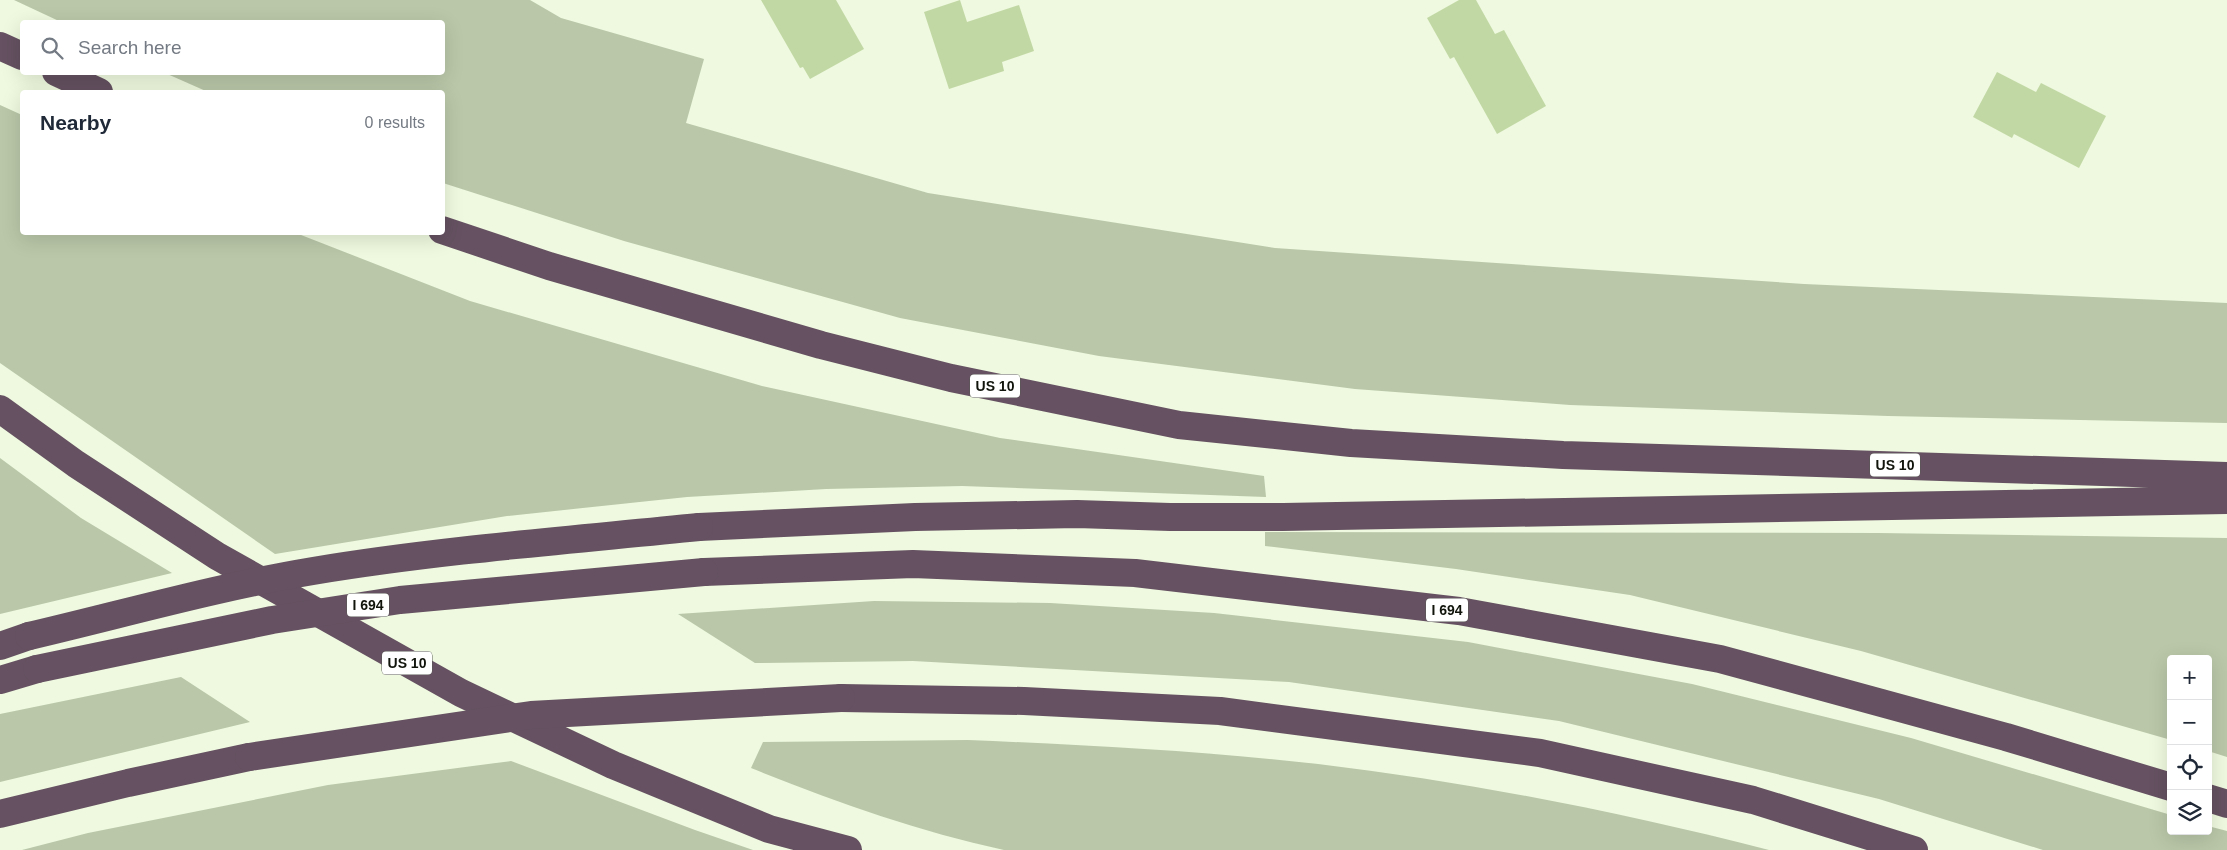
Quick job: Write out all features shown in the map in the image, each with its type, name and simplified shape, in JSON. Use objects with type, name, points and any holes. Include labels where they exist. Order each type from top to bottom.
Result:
[{"type":"highway","points":[[0,46],[20,55]]},
{"type":"highway","points":[[62,75],[95,90]]},
{"type":"highway","name":"US 10","points":[[445,231],[549,266],[821,345],[951,378],[1179,425],[1351,443],[1563,455],[2227,476]]},
{"type":"highway","name":"US 10","points":[[0,409],[76,464],[216,556],[461,693],[613,765],[769,829],[848,850]]},
{"type":"highway","points":[[0,646],[29,636],[226,589],[312,571],[418,557],[699,526],[1008,515],[1078,514],[1170,517],[1282,517],[2227,500]]},
{"type":"highway","name":"I 694","points":[[0,680],[37,669],[272,620],[400,600],[704,572],[913,564],[1135,573],[1459,611],[1720,659],[2006,737],[2167,786]]},
{"type":"highway","points":[[0,814],[128,783],[249,757],[531,715],[841,698],[1024,701],[1220,711],[1540,753],[1752,800],[1914,850]]},
{"type":"highway","points":[[2212,799],[2227,804]]},
{"type":"green space","points":[[14,0],[530,0],[561,18],[704,59],[686,123],[928,193],[1275,248],[1804,284],[2227,303],[2227,423],[1888,416],[1570,405],[1355,389],[1099,356],[900,318],[624,241],[445,184],[445,90],[203,90],[170,75],[445,75],[445,20],[57,20]]},
{"type":"green space","points":[[0,105],[20,114],[20,235],[301,235],[470,301],[762,386],[1000,438],[1264,476],[1266,497],[962,486],[826,489],[687,497],[507,516],[275,554],[0,363]]},
{"type":"green space","points":[[0,458],[81,518],[172,573],[0,614]]},
{"type":"green space","points":[[1265,532],[1878,533],[2227,538],[2227,757],[2212,752],[2212,655],[2167,655],[2167,739],[1861,651],[1630,595],[1456,569],[1265,546]]},
{"type":"green space","points":[[874,601],[1050,603],[1214,613],[1468,642],[1692,684],[1911,738],[2167,814],[2167,835],[2212,835],[2212,827],[2227,831],[2227,850],[2043,850],[1879,799],[1559,721],[1289,682],[913,661],[755,663],[678,614]]},
{"type":"green space","points":[[181,677],[250,722],[0,782],[0,714]]},
{"type":"green space","points":[[968,740],[1187,752],[1274,759],[1375,771],[1488,789],[1601,811],[1769,850],[1004,850],[939,834],[876,814],[751,768],[763,742]]},
{"type":"green space","points":[[511,761],[753,850],[22,850],[88,833],[328,785]]},
{"type":"building","points":[[761,0],[836,0],[864,49],[810,79],[803,67],[800,68]]},
{"type":"building","points":[[960,0],[967,22],[1019,5],[1034,51],[1002,62],[1004,71],[949,89],[924,12]]},
{"type":"building","points":[[1459,0],[1476,0],[1495,34],[1504,30],[1546,106],[1497,134],[1454,57],[1450,59],[1427,18]]},
{"type":"building","points":[[1997,72],[2036,92],[2041,83],[2106,116],[2079,168],[2014,134],[2012,138],[1973,117]]}]
